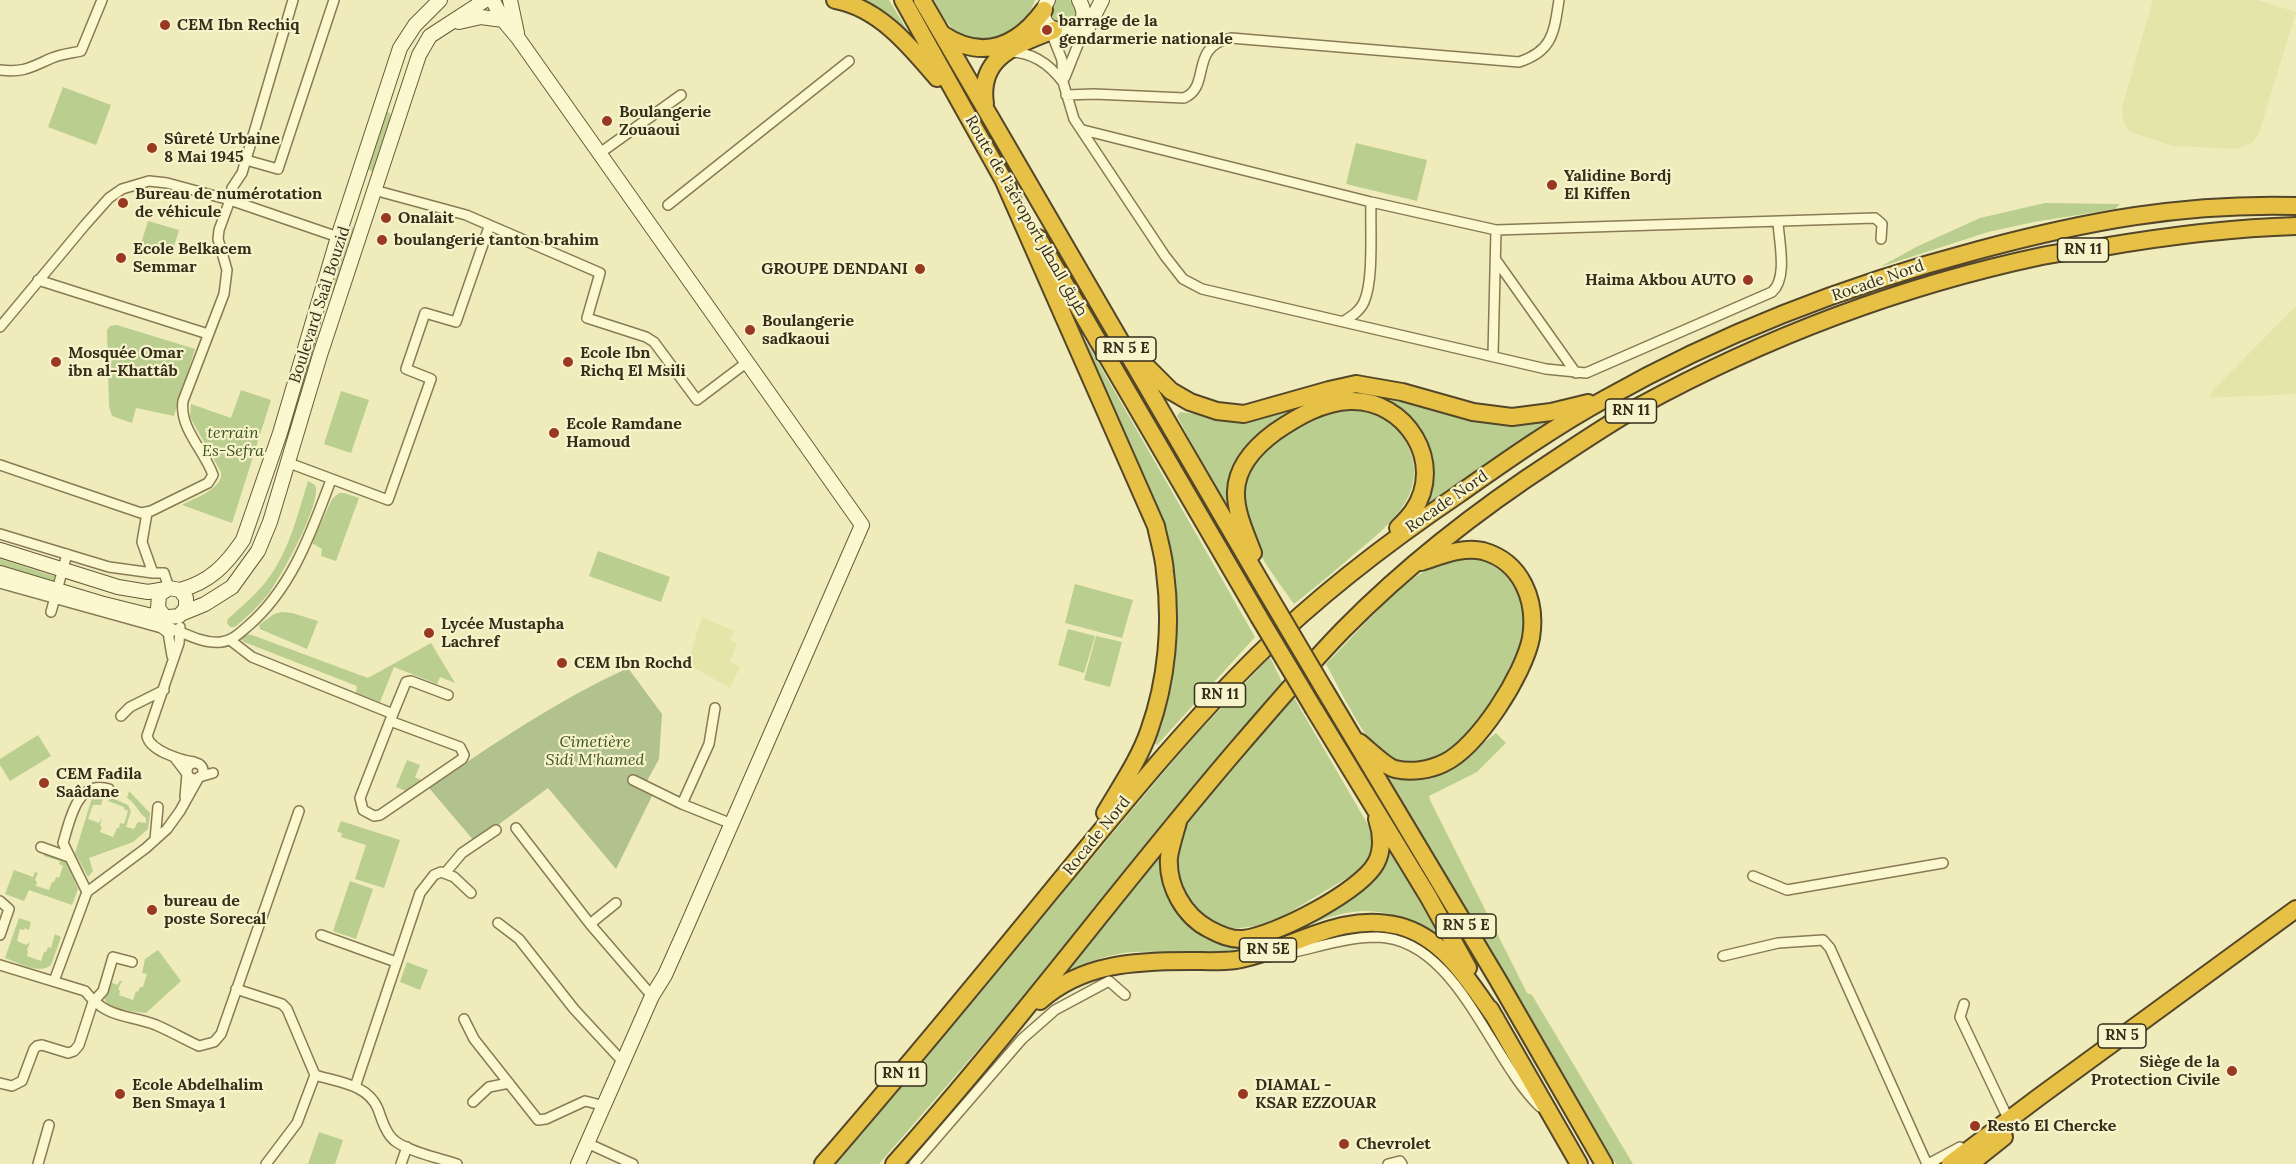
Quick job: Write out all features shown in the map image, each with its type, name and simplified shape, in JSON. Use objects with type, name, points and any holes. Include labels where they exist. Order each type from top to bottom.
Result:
[{"type":"highway","points":[[835,0],[857,8],[891,29],[920,58],[963,110]]},
{"type":"highway","name":"Route de l'aéroport طريق المطار","points":[[903,0],[1003,179],[1259,617],[1372,804]]},
{"type":"highway","name":"Route de l'aéroport طريق المطار","points":[[922,0],[1266,591]]},
{"type":"highway","points":[[942,34],[954,42],[972,48],[994,47],[1018,36],[1037,19],[1048,14]]},
{"type":"highway","points":[[986,108],[983,84],[987,72],[994,62],[1008,52],[1048,14]]},
{"type":"highway","points":[[1003,179],[1152,516],[1166,572],[1168,630],[1162,685],[1149,732],[1133,765],[1082,854]]},
{"type":"highway","name":"Rocade Nord","points":[[823,1164],[905,1070],[1082,854],[1190,727],[1260,652],[1376,553],[1485,476],[1603,399],[1690,355],[1781,315],[1925,264],[2074,226],[2126,217],[2188,208],[2296,206]]},
{"type":"highway","name":"Rocade Nord","points":[[894,1164],[1014,1023],[1180,814],[1340,633],[1412,564],[1482,509],[1634,409],[1738,357],[1818,323],[1941,282],[2047,255],[2217,230],[2296,226]]},
{"type":"highway","points":[[1118,335],[1171,391],[1190,402],[1217,411],[1244,414],[1356,384],[1402,392],[1473,412],[1512,417],[1551,412],[1603,399]]},
{"type":"highway","points":[[1266,591],[1239,513],[1236,491],[1241,471],[1249,455],[1267,438],[1293,420],[1316,409],[1351,401],[1379,404],[1401,419],[1418,440],[1425,459],[1423,487],[1414,510],[1376,553]]},
{"type":"highway","points":[[1351,736],[1393,769],[1417,771],[1445,763],[1462,750],[1496,712],[1531,639],[1532,612],[1527,589],[1519,575],[1504,561],[1482,551],[1463,550],[1412,564]]},
{"type":"highway","name":"RN 5 E","points":[[1266,591],[1498,980],[1604,1164]]},
{"type":"highway","points":[[1180,814],[1169,859],[1172,882],[1177,897],[1186,910],[1203,926],[1223,937],[1243,939],[1281,928],[1363,880],[1376,864],[1381,850],[1380,827],[1372,804]]},
{"type":"highway","name":"RN 5 E","points":[[1372,804],[1428,896],[1552,1119],[1580,1164]]},
{"type":"highway","name":"RN 5","points":[[1950,1164],[2012,1112],[2296,909]]},
{"type":"highway","name":"RN 5E","points":[[1014,1023],[1045,996],[1068,981],[1095,970],[1125,963],[1236,960],[1328,928],[1349,923],[1371,922],[1400,926],[1423,936],[1453,961],[1496,1019]]},
{"type":"highway","name":"RN 5","points":[[1970,1164],[2296,922]]},
{"type":"main road","name":"Boulevard Saâl Bouzid","points":[[0,550],[118,587],[148,592],[202,583],[225,564],[243,540],[251,521],[338,237],[400,48],[406,36],[440,0]]},
{"type":"main road","points":[[510,0],[518,38]]},
{"type":"main road","name":"Boulevard Saâl Bouzid","points":[[171,629],[174,617],[216,598],[232,587],[258,551],[270,522],[320,355],[419,55],[430,36],[490,1]]},
{"type":"main road","points":[[490,1],[862,525],[665,975],[652,996],[578,1164]]},
{"type":"main road","points":[[1048,14],[1065,32],[1101,3]]},
{"type":"main road","points":[[438,30],[481,17],[503,20]]},
{"type":"main road","points":[[382,104],[401,111]]},
{"type":"main road","points":[[304,351],[320,355]]},
{"type":"main road","points":[[225,564],[240,578]]},
{"type":"main road","points":[[1,580],[148,615],[171,629]]},
{"type":"main road","points":[[171,629],[157,604],[159,595],[172,589],[186,598],[186,608],[181,614]]},
{"type":"street","points":[[0,70],[17,72],[33,68],[53,57],[81,51],[102,0]]},
{"type":"street","points":[[0,465],[133,512],[147,513],[208,483],[213,475],[184,422],[183,401],[224,294],[227,270],[218,239],[219,230],[232,188],[242,173],[293,0]]},
{"type":"street","points":[[246,160],[278,169],[334,0]]},
{"type":"street","points":[[1066,95],[1094,93],[1184,98],[1192,94],[1197,87],[1203,58],[1209,50],[1218,41],[1231,38],[1519,62],[1532,58],[1544,49],[1551,39],[1559,0]]},
{"type":"street","points":[[1048,14],[1062,60],[1063,82],[1074,119],[1165,256],[1183,279],[1191,285],[1214,292],[1546,369],[1586,373],[1772,292],[1778,287],[1780,277],[1778,222]]},
{"type":"street","points":[[1063,82],[1080,19]]},
{"type":"street","points":[[1008,52],[1032,56],[1049,67],[1063,82]]},
{"type":"street","points":[[668,205],[849,62]]},
{"type":"street","points":[[600,153],[681,94]]},
{"type":"street","points":[[1083,130],[1371,202],[1496,230],[1875,218],[1882,224],[1881,239]]},
{"type":"street","points":[[0,327],[109,198],[122,189],[149,181],[230,200],[338,237]]},
{"type":"street","points":[[374,190],[466,215],[489,227],[600,273],[587,318],[654,342],[697,400],[746,363]]},
{"type":"street","points":[[1344,321],[1354,315],[1364,304],[1369,289],[1371,202]]},
{"type":"street","points":[[289,463],[388,500],[431,379],[406,369],[425,313],[456,322],[489,227]]},
{"type":"street","points":[[1493,355],[1496,230]]},
{"type":"street","points":[[1496,260],[1576,373]]},
{"type":"street","points":[[38,280],[208,334]]},
{"type":"street","points":[[56,594],[215,642],[230,640],[257,618],[283,588],[307,541],[331,480]]},
{"type":"street","points":[[147,513],[142,542],[153,573]]},
{"type":"street","points":[[0,534],[109,567],[164,573],[172,589]]},
{"type":"street","points":[[51,612],[67,554]]},
{"type":"street","points":[[54,981],[87,892],[155,840],[175,819],[203,773],[198,764],[173,757],[152,745],[147,736],[172,665],[171,629]]},
{"type":"street","points":[[171,629],[172,665]]},
{"type":"street","points":[[230,640],[252,657],[392,717],[460,747],[464,755],[462,759],[380,815],[374,816],[363,810],[360,798],[392,717],[408,681],[448,695]]},
{"type":"street","points":[[121,716],[130,707],[164,690]]},
{"type":"street","points":[[682,804],[709,744],[715,708]]},
{"type":"street","points":[[173,757],[191,778],[199,777]]},
{"type":"street","points":[[183,807],[187,766],[198,764]]},
{"type":"street","points":[[633,780],[682,804],[732,824]]},
{"type":"street","points":[[87,892],[63,843],[78,801],[91,788],[109,789]]},
{"type":"street","points":[[155,840],[158,807],[175,819]]},
{"type":"street","points":[[0,965],[85,992],[93,1002],[106,1011],[156,1025],[199,1046],[214,1042],[221,1034],[298,812]]},
{"type":"street","points":[[516,828],[590,924],[652,996]]},
{"type":"street","points":[[356,1087],[420,892],[434,875],[446,872],[462,853],[496,830]]},
{"type":"street","points":[[41,847],[69,857]]},
{"type":"street","points":[[1753,876],[1787,890],[1943,863]]},
{"type":"street","points":[[446,872],[471,893]]},
{"type":"street","points":[[0,901],[9,909],[0,935]]},
{"type":"street","points":[[590,924],[616,903]]},
{"type":"street","points":[[498,923],[519,939],[574,1009],[623,1062]]},
{"type":"street","points":[[321,935],[396,962]]},
{"type":"street","points":[[1236,960],[1282,956],[1365,938],[1387,938],[1411,945],[1424,952],[1444,970],[1515,1079],[1552,1119]]},
{"type":"street","points":[[1723,956],[1778,943],[1823,940],[1830,948],[1928,1164],[1952,1153],[2012,1112],[1960,1017],[1964,1004]]},
{"type":"street","points":[[0,1083],[12,1086],[22,1080],[37,1046],[42,1045],[68,1053],[74,1051],[79,1045],[93,1002],[103,990],[113,957],[132,962]]},
{"type":"street","points":[[914,1164],[1022,1039],[1054,1010],[1109,981],[1125,994]]},
{"type":"street","points":[[236,989],[282,1004],[287,1010],[315,1075],[297,1123],[266,1164]]},
{"type":"street","points":[[464,1019],[474,1039],[538,1120],[546,1119],[585,1101],[604,1106]]},
{"type":"street","points":[[315,1075],[356,1087],[372,1098],[386,1130],[395,1141],[457,1164]]},
{"type":"street","points":[[473,1102],[489,1088],[509,1083]]},
{"type":"street","points":[[38,1164],[50,1125]]},
{"type":"street","points":[[587,1143],[633,1164]]},
{"type":"street","points":[[401,1164],[407,1147]]},
{"type":"street","points":[[1388,1164],[1400,1161],[1402,1164]]},
{"type":"green space","points":[[850,0],[889,0],[917,46]]},
{"type":"green space","points":[[934,0],[1035,0],[1020,25],[1004,35],[985,40],[970,40],[965,39],[953,29]]},
{"type":"green space","points":[[1055,0],[1070,0],[1077,9],[1076,18],[1066,27],[1050,20],[1051,3]]},
{"type":"green space","points":[[2153,0],[2258,0],[2296,12],[2259,133],[2252,143],[2237,149],[2173,146],[2130,132],[2123,121],[2122,107]]},
{"type":"green space","points":[[63,87],[111,105],[96,145],[48,127]]},
{"type":"green space","points":[[389,112],[391,117],[374,172],[367,169],[386,113]]},
{"type":"green space","points":[[1356,143],[1427,160],[1417,201],[1346,184]]},
{"type":"green space","points":[[2045,203],[2120,204],[2115,209],[1988,232],[1880,267],[1916,247],[1980,218]]},
{"type":"green space","points":[[148,221],[179,230],[172,253],[141,244]]},
{"type":"green space","points":[[348,226],[356,228],[337,293],[329,290]]},
{"type":"green space","points":[[2296,306],[2296,394],[2209,398],[2213,390]]},
{"type":"green space","points":[[117,325],[195,349],[174,416],[136,408],[132,423],[112,416],[109,406],[107,330],[110,326]]},
{"type":"green space","points":[[1083,341],[1087,343],[1255,637],[1157,745],[1151,739],[1158,722],[1164,535],[1136,457]]},
{"type":"green space","name":"terrain Es-Sefra","points":[[241,390],[271,400],[232,523],[182,505],[213,488],[221,478],[221,472],[190,417],[191,404],[231,418]]},
{"type":"green space","points":[[341,391],[369,400],[351,453],[324,444]]},
{"type":"green space","points":[[1347,391],[1559,418],[1429,504],[1413,426],[1347,396],[1245,449],[1231,471],[1226,507],[1177,416],[1180,412],[1223,418]]},
{"type":"green space","points":[[1340,409],[1380,417],[1396,428],[1408,446],[1414,464],[1413,480],[1409,496],[1390,523],[1294,604],[1258,551],[1248,527],[1243,494],[1248,476],[1257,460],[1270,446],[1304,424]]},
{"type":"green space","points":[[308,481],[315,485],[316,493],[313,506],[292,554],[263,600],[235,627],[230,627],[227,623],[228,619],[261,588],[283,554]]},
{"type":"green space","points":[[339,493],[359,498],[336,561],[321,556],[322,549],[312,543],[332,499]]},
{"type":"green space","points":[[598,551],[670,577],[661,602],[589,576]]},
{"type":"green space","points":[[1468,556],[1501,571],[1516,588],[1523,612],[1518,653],[1508,678],[1494,702],[1471,731],[1456,744],[1424,763],[1408,766],[1392,762],[1383,755],[1364,732],[1326,664],[1388,600],[1415,577],[1437,564]]},
{"type":"green space","points":[[0,559],[57,577],[55,584],[0,567]]},
{"type":"green space","points":[[1075,584],[1133,600],[1122,638],[1065,623]]},
{"type":"green space","points":[[282,612],[318,621],[307,649],[260,629],[259,625],[274,614]]},
{"type":"green space","points":[[702,617],[734,631],[730,641],[737,643],[730,662],[740,667],[730,688],[687,664]]},
{"type":"green space","points":[[1068,629],[1095,636],[1084,673],[1058,665]]},
{"type":"green space","points":[[242,634],[252,635],[368,678],[431,643],[455,683],[440,677],[437,684],[394,667],[380,702],[356,693],[357,686],[244,642],[239,637]]},
{"type":"green space","points":[[1096,636],[1122,642],[1110,687],[1084,680]]},
{"type":"green space","points":[[1270,657],[1282,682],[1002,1022],[879,1164],[833,1164],[1191,740]]},
{"type":"green space","name":"Cimetière Sidi M'hamed","points":[[628,668],[662,714],[659,759],[642,790],[653,794],[616,869],[548,788],[475,842],[429,788],[551,708]]},
{"type":"green space","points":[[1293,696],[1374,835],[1374,846],[1370,858],[1357,872],[1270,924],[1232,929],[1204,918],[1191,907],[1177,885],[1175,866],[1183,827]]},
{"type":"green space","points":[[1496,733],[1506,743],[1477,772],[1429,796],[1430,800],[1527,993],[1532,995],[1633,1164],[1616,1164],[1384,773],[1401,778],[1431,776],[1457,763]]},
{"type":"green space","points":[[38,735],[51,756],[10,781],[0,765],[0,759]]},
{"type":"green space","points":[[407,760],[420,765],[415,777],[421,780],[406,791],[396,787]]},
{"type":"green space","points":[[129,791],[150,813],[148,829],[133,842],[89,858],[93,871],[88,877],[75,853],[92,798],[97,794],[104,796],[101,805],[93,805],[88,819],[99,823],[102,818],[100,832],[113,837],[120,823],[124,824],[128,811],[108,801],[110,797],[128,805],[131,811],[126,827],[134,829],[138,822],[146,823],[146,818],[127,798]]},
{"type":"green space","points":[[341,821],[400,840],[384,888],[355,879],[366,845],[341,837],[342,833],[337,832]]},
{"type":"green space","points":[[1385,841],[1444,942],[1417,925],[1397,916],[1365,911],[1352,912],[1328,918],[1269,941],[1238,949],[1207,953],[1124,953],[1091,961],[1060,975],[1166,842],[1162,863],[1202,933],[1232,948],[1257,943],[1341,900]]},
{"type":"green space","points":[[44,854],[66,861],[78,889],[72,905],[29,890],[24,901],[5,894],[14,870],[33,877],[35,872],[38,873],[35,880],[36,886],[49,890],[56,877],[59,878],[63,866],[59,864],[60,861],[44,856]]},
{"type":"green space","points":[[350,881],[373,889],[356,939],[333,931]]},
{"type":"green space","points":[[19,918],[31,922],[29,930],[20,929],[17,941],[26,945],[30,942],[27,956],[41,961],[44,952],[48,947],[51,948],[55,934],[61,937],[51,965],[41,969],[5,958]]},
{"type":"green space","points":[[158,950],[181,981],[146,1013],[124,1010],[112,1006],[105,1000],[108,981],[117,985],[122,981],[118,989],[119,995],[133,1000],[136,991],[138,992],[140,987],[143,987],[147,974],[142,973],[145,959]]},
{"type":"green space","points":[[407,962],[428,970],[420,990],[400,982]]},
{"type":"green space","points":[[319,1132],[343,1140],[335,1164],[308,1164]]},
{"type":"place","name":"CEM Ibn Rechiq","points":[[165,25]]},
{"type":"place","name":"barrage de la gendarmerie nationale","points":[[1047,30]]},
{"type":"place","name":"Boulangerie Zouaoui","points":[[607,121]]},
{"type":"place","name":"Sûreté Urbaine 8 Mai 1945","points":[[152,148]]},
{"type":"place","name":"Yalidine Bordj El Kiffen","points":[[1552,185]]},
{"type":"place","name":"Bureau de numérotation de véhicule","points":[[123,203]]},
{"type":"place","name":"Onalait","points":[[386,218]]},
{"type":"place","name":"boulangerie tanton brahim","points":[[382,240]]},
{"type":"place","name":"Ecole Belkacem Semmar","points":[[121,258]]},
{"type":"place","name":"GROUPE DENDANI","points":[[920,269]]},
{"type":"place","name":"Haima Akbou AUTO","points":[[1748,280]]},
{"type":"place","name":"Boulangerie sadkaoui","points":[[750,330]]},
{"type":"place","name":"Mosquée Omar ibn al-Khattâb","points":[[56,362]]},
{"type":"place","name":"Ecole Ibn Richq El Msili","points":[[568,362]]},
{"type":"place","name":"Ecole Ramdane Hamoud","points":[[554,433]]},
{"type":"place","name":"Lycée Mustapha Lachref","points":[[429,633]]},
{"type":"place","name":"CEM Ibn Rochd","points":[[562,663]]},
{"type":"place","name":"CEM Fadila Saâdane","points":[[44,783]]},
{"type":"place","name":"bureau de poste Sorecal","points":[[152,910]]},
{"type":"place","name":"Siège de la Protection Civile","points":[[2232,1071]]},
{"type":"place","name":"Ecole Abdelhalim Ben Smaya 1","points":[[120,1094]]},
{"type":"place","name":"DIAMAL - KSAR EZZOUAR","points":[[1243,1094]]},
{"type":"place","name":"Resto El Chercke","points":[[1975,1126]]},
{"type":"place","name":"Chevrolet","points":[[1344,1144]]}]
